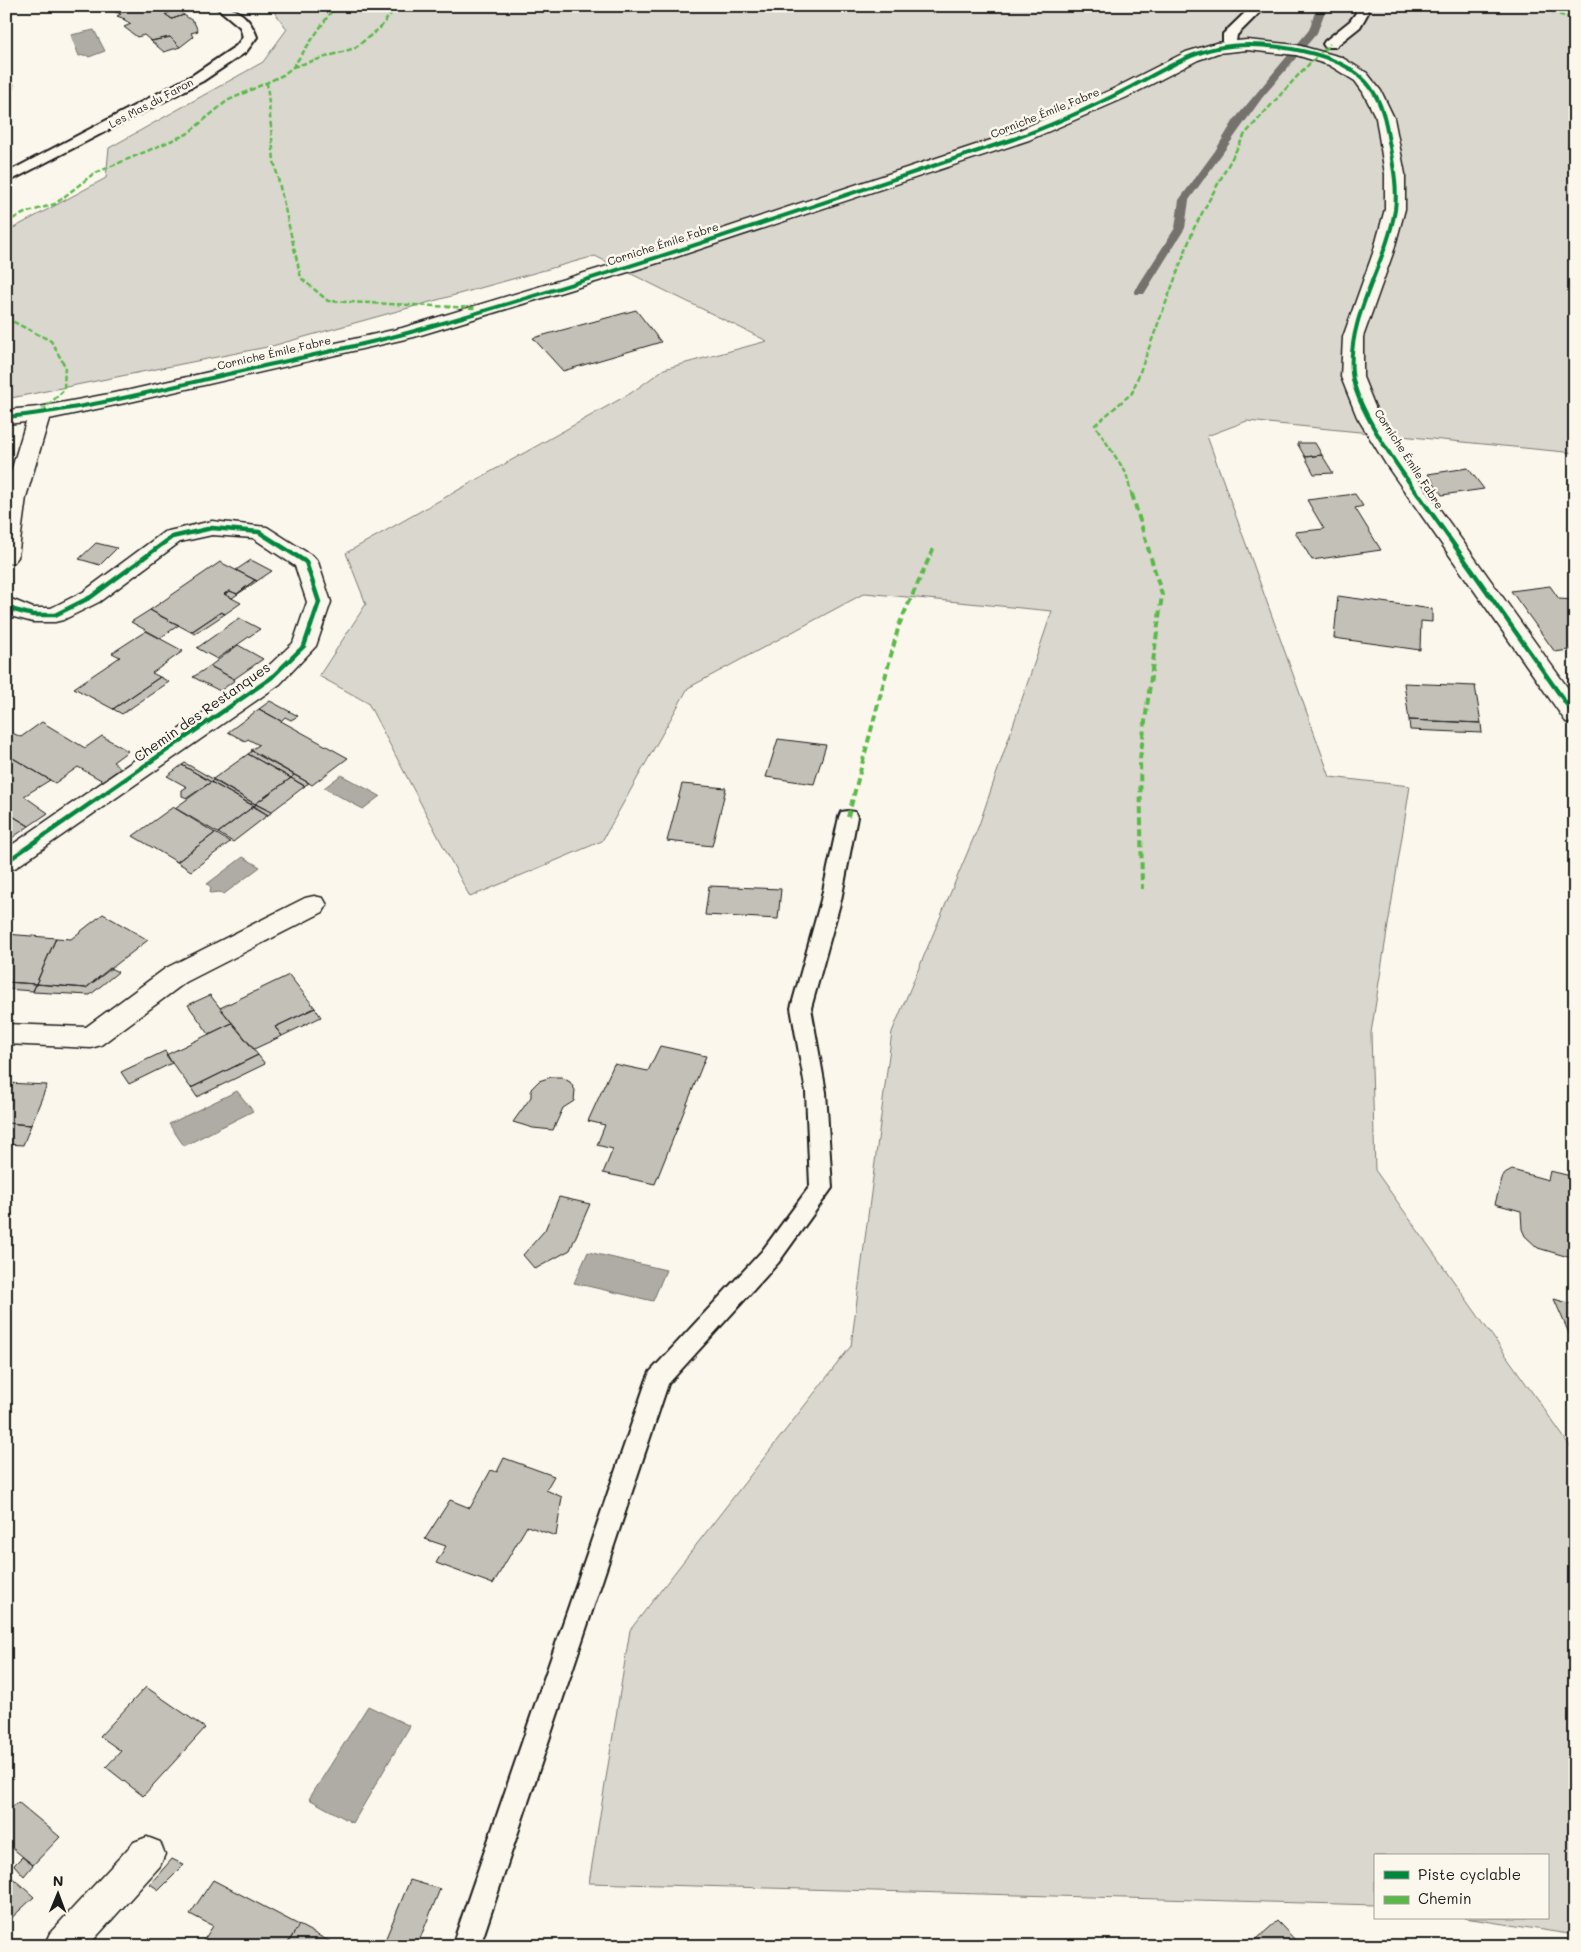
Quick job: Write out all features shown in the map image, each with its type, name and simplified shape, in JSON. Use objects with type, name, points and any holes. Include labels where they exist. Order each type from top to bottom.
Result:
[{"type":"street","name":"Corniche Émile Fabre","points":[[6,417],[39,414],[406,333],[651,259],[1022,136],[1120,94],[1192,56],[1230,45],[1264,46],[1322,56],[1335,61],[1361,77],[1372,91],[1385,118],[1395,174],[1395,209],[1383,253],[1353,337],[1352,377],[1368,417],[1398,466],[1575,716]]},
{"type":"street","points":[[6,556],[15,496],[14,476],[39,414]]},
{"type":"street","name":"Chemin des Restanques","points":[[6,604],[14,610],[33,615],[55,615],[91,597],[172,537],[212,528],[258,532],[306,562],[319,602],[304,646],[271,678],[6,862]]},
{"type":"street","points":[[6,1034],[91,1038],[176,975],[314,905]]},
{"type":"street","points":[[63,1946],[147,1854]]},
{"type":"lane","name":"Les Mas du Faron","points":[[6,179],[198,78],[241,49],[250,36],[246,25],[221,6]]},
{"type":"lane","points":[[1230,45],[1230,34],[1260,6]]},
{"type":"lane","points":[[1330,44],[1355,24],[1362,13],[1359,6]]},
{"type":"lane","points":[[466,1946],[658,1379],[770,1257],[822,1188],[816,1092],[801,1008],[831,900],[848,817]]},
{"type":"shaded area","points":[[270,6],[1575,6],[1575,453],[1247,421],[1207,436],[1330,777],[1410,786],[1371,1033],[1375,1170],[1575,1453],[1575,1935],[1478,1920],[1548,1920],[1548,1854],[1374,1854],[1374,1905],[589,1883],[630,1630],[851,1346],[892,1032],[979,825],[1052,611],[865,593],[688,688],[602,841],[470,897],[368,703],[319,676],[366,604],[346,553],[631,393],[664,369],[767,341],[595,256],[272,346],[6,399],[6,232],[106,178],[109,148],[263,62],[287,29]]},
{"type":"shaded area","points":[[94,30],[105,51],[89,57],[86,55],[79,56],[71,35]]},
{"type":"shaded area","points":[[341,775],[380,796],[363,809],[324,788]]},
{"type":"shaded area","points":[[243,857],[260,867],[224,894],[219,892],[210,893],[211,887],[207,884]]},
{"type":"shaded area","points":[[237,1091],[253,1111],[184,1146],[169,1124]]},
{"type":"shaded area","points":[[588,1252],[666,1270],[653,1301],[574,1283]]},
{"type":"shaded area","points":[[368,1706],[410,1726],[353,1823],[309,1799]]},
{"type":"building","points":[[117,6],[173,6],[178,10],[165,14],[172,19],[184,15],[194,22],[198,31],[191,33],[193,37],[180,47],[170,37],[151,41],[144,35],[137,37],[124,27],[131,24],[117,16],[121,14],[110,10]]},
{"type":"building","points":[[178,10],[184,15],[172,19],[165,14]]},
{"type":"building","points":[[170,37],[180,47],[164,52],[151,41]]},
{"type":"building","points":[[6,84],[14,84],[11,99],[6,99]]},
{"type":"building","points":[[636,310],[661,342],[563,371],[533,338]]},
{"type":"building","points":[[1297,443],[1315,443],[1322,455],[1305,457]]},
{"type":"building","points":[[1322,455],[1333,473],[1314,474],[1305,457]]},
{"type":"building","points":[[1468,468],[1484,489],[1442,495],[1428,474]]},
{"type":"building","points":[[1355,494],[1363,506],[1355,508],[1381,550],[1312,560],[1295,532],[1324,529],[1307,500]]},
{"type":"building","points":[[96,543],[117,548],[100,565],[79,559]]},
{"type":"building","points":[[251,560],[272,571],[257,581],[236,570]]},
{"type":"building","points":[[220,562],[255,580],[237,594],[230,591],[224,594],[241,603],[225,614],[221,612],[191,632],[150,610]]},
{"type":"building","points":[[255,580],[257,581],[232,598],[224,594],[230,591],[237,594]]},
{"type":"building","points":[[1550,586],[1559,599],[1575,600],[1575,649],[1555,652],[1511,591]]},
{"type":"building","points":[[1338,596],[1432,609],[1432,622],[1421,621],[1420,650],[1334,638]]},
{"type":"building","points":[[150,610],[179,625],[160,638],[131,622]]},
{"type":"building","points":[[221,612],[225,614],[195,634],[191,632]]},
{"type":"building","points":[[239,618],[260,629],[217,659],[197,648]]},
{"type":"building","points":[[146,631],[183,651],[152,673],[160,677],[113,709],[74,688],[120,657],[112,653]]},
{"type":"building","points":[[238,645],[263,659],[234,679],[210,666]]},
{"type":"building","points":[[210,666],[235,680],[220,691],[193,677]]},
{"type":"building","points":[[160,677],[169,682],[122,714],[113,709]]},
{"type":"building","points":[[1404,683],[1475,686],[1481,723],[1409,720]]},
{"type":"building","points":[[270,701],[298,716],[291,720],[285,717],[281,721],[259,709]]},
{"type":"building","points":[[259,709],[348,758],[312,785],[251,750],[259,745],[248,739],[245,741],[228,732]]},
{"type":"building","points":[[1409,720],[1481,723],[1482,733],[1410,730]]},
{"type":"building","points":[[42,722],[85,748],[102,736],[128,751],[113,762],[121,768],[103,781],[78,767],[55,783],[6,754],[6,730],[21,737]]},
{"type":"building","points":[[778,739],[826,745],[814,784],[766,777]]},
{"type":"building","points":[[252,751],[294,775],[291,778],[248,754]]},
{"type":"building","points":[[6,754],[50,780],[24,796],[48,813],[29,826],[6,812]]},
{"type":"building","points":[[248,754],[291,778],[255,804],[213,779]]},
{"type":"building","points":[[185,763],[213,780],[211,782],[182,765]]},
{"type":"building","points":[[182,765],[211,782],[187,798],[182,796],[182,790],[187,787],[167,776]]},
{"type":"building","points":[[294,775],[309,783],[304,786],[291,778]]},
{"type":"building","points":[[291,778],[305,786],[271,812],[255,804]]},
{"type":"building","points":[[213,780],[256,804],[254,806],[246,802],[211,782]]},
{"type":"building","points":[[211,782],[254,806],[218,833],[175,808]]},
{"type":"building","points":[[682,784],[726,788],[712,846],[667,841]]},
{"type":"building","points":[[256,804],[271,813],[268,815],[254,807]]},
{"type":"building","points":[[254,806],[268,815],[233,842],[218,833]]},
{"type":"building","points":[[173,807],[215,833],[177,862],[133,836]]},
{"type":"building","points":[[6,812],[29,826],[9,840],[6,838]]},
{"type":"building","points":[[215,833],[230,842],[191,871],[177,862]]},
{"type":"building","points":[[709,886],[781,889],[778,919],[705,915]]},
{"type":"building","points":[[103,914],[148,940],[86,988],[36,984],[56,938],[71,939]]},
{"type":"building","points":[[6,934],[56,938],[36,984],[6,982]]},
{"type":"building","points":[[110,968],[118,972],[90,995],[33,992],[36,984],[86,988]]},
{"type":"building","points":[[289,975],[315,1008],[275,1027],[282,1036],[254,1049],[220,1008]]},
{"type":"building","points":[[6,982],[36,984],[33,991],[6,989]]},
{"type":"building","points":[[210,995],[232,1023],[209,1034],[188,1005]]},
{"type":"building","points":[[315,1008],[321,1017],[282,1036],[275,1027]]},
{"type":"building","points":[[232,1023],[258,1055],[191,1088],[166,1055]]},
{"type":"building","points":[[660,1046],[706,1056],[655,1184],[603,1173],[613,1149],[597,1145],[605,1125],[588,1121],[614,1064],[648,1071]]},
{"type":"building","points":[[165,1051],[172,1063],[129,1084],[121,1072]]},
{"type":"building","points":[[258,1055],[265,1064],[197,1097],[191,1088]]},
{"type":"building","points":[[551,1077],[561,1077],[570,1082],[575,1090],[574,1101],[563,1108],[553,1130],[533,1128],[513,1122],[531,1097],[531,1089],[539,1081]]},
{"type":"building","points":[[6,1083],[47,1085],[31,1125],[6,1123]]},
{"type":"building","points":[[6,1123],[31,1125],[23,1145],[6,1144]]},
{"type":"building","points":[[1512,1170],[1548,1180],[1550,1171],[1575,1177],[1575,1259],[1538,1248],[1525,1236],[1522,1229],[1521,1211],[1495,1204],[1503,1175]]},
{"type":"building","points":[[559,1197],[590,1204],[570,1250],[535,1269],[523,1255],[545,1230]]},
{"type":"building","points":[[1554,1299],[1575,1305],[1575,1347]]},
{"type":"building","points":[[504,1458],[554,1476],[546,1490],[562,1497],[556,1536],[527,1526],[493,1584],[436,1563],[446,1546],[425,1539],[450,1500],[470,1508],[491,1470],[497,1472]]},
{"type":"building","points":[[146,1687],[205,1728],[143,1796],[106,1767],[121,1751],[100,1736]]},
{"type":"building","points":[[18,1802],[60,1837],[33,1865],[6,1843],[6,1813]]},
{"type":"building","points":[[22,1857],[33,1865],[24,1876],[14,1865]]},
{"type":"building","points":[[172,1859],[184,1865],[159,1890],[150,1884]]},
{"type":"building","points":[[6,1872],[34,1897],[6,1923]]},
{"type":"building","points":[[213,1880],[299,1925],[286,1946],[200,1946],[213,1926],[190,1914]]},
{"type":"building","points":[[410,1880],[440,1889],[417,1946],[383,1945]]},
{"type":"building","points":[[1277,1921],[1301,1946],[1249,1946]]},
{"type":"building","points":[[299,1925],[338,1946],[286,1946]]},
{"type":"waterway","points":[[1140,292],[1180,228],[1184,200],[1220,152],[1238,122],[1314,31],[1322,6]]},
{"type":"marked path","points":[[6,222],[25,213],[55,204],[93,174],[187,134],[227,101],[283,75],[293,67],[335,6]]},
{"type":"marked path","points":[[293,67],[355,48],[380,28],[395,8],[400,6]]},
{"type":"marked path","points":[[1536,6],[1575,20]]},
{"type":"marked path","points":[[1142,889],[1140,759],[1162,595],[1143,537],[1126,473],[1095,425],[1132,393],[1194,228],[1245,134],[1302,71],[1330,44]]},
{"type":"marked path","points":[[267,82],[274,161],[301,278],[328,301],[476,308]]},
{"type":"marked path","points":[[6,318],[51,341],[65,366],[64,390],[41,412]]},
{"type":"marked path","points":[[848,817],[899,625],[934,547]]},
{"type":"cycle path","points":[[6,417],[39,414],[130,396],[407,333],[651,259],[1022,136],[1120,93],[1192,56],[1216,48],[1247,45],[1297,50],[1335,61],[1361,77],[1372,91],[1385,118],[1395,174],[1395,209],[1383,253],[1353,337],[1352,377],[1368,417],[1398,466],[1575,716]]},
{"type":"cycle path","points":[[6,604],[14,610],[33,615],[55,615],[91,597],[172,537],[212,528],[259,532],[306,562],[319,602],[304,646],[271,678],[6,862]]}]
